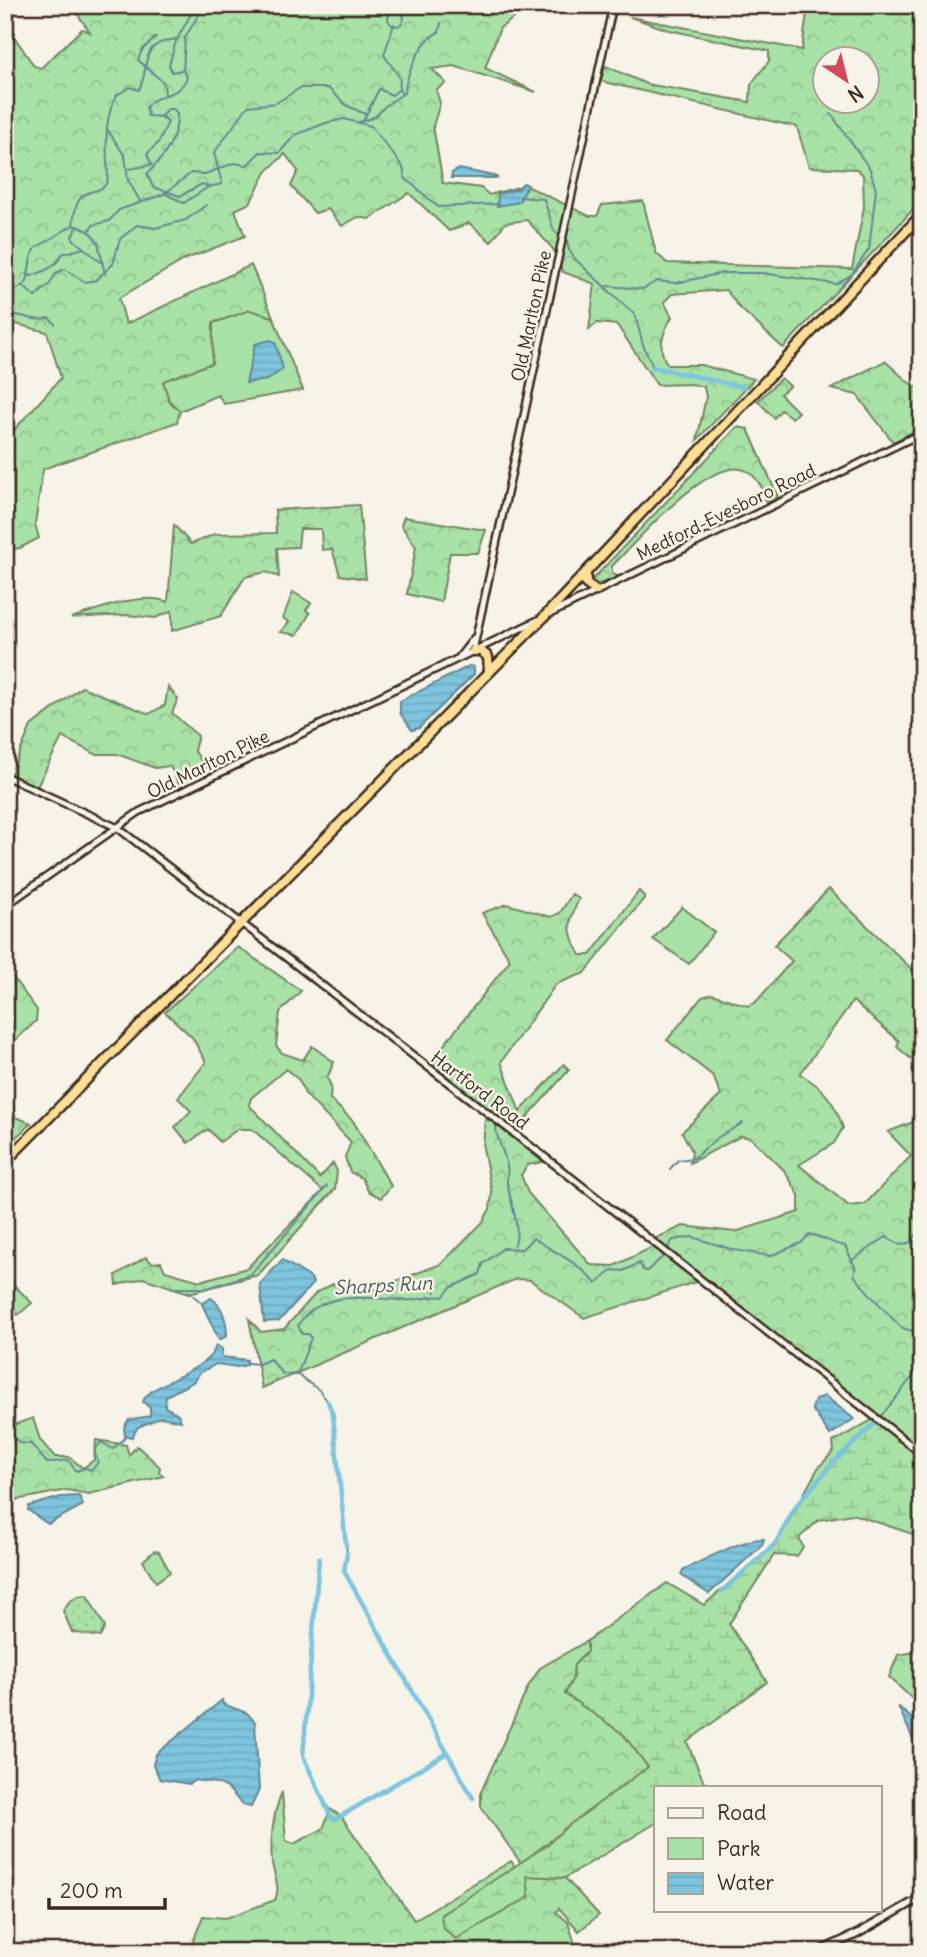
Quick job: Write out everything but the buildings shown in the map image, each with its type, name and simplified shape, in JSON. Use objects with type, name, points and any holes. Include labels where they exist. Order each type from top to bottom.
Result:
[{"type":"highway","points":[[5,1162],[544,617],[922,214]]},
{"type":"highway","points":[[587,571],[586,584],[596,591]]},
{"type":"highway","points":[[473,651],[481,651],[488,657],[490,666],[487,675]]},
{"type":"main road","points":[[818,1952],[858,1934],[922,1897]]},
{"type":"street","name":"Old Marlton Pike","points":[[473,651],[613,5]]},
{"type":"street","name":"Medford-Evesboro Road","points":[[487,645],[922,433]]},
{"type":"street","points":[[456,660],[476,632],[487,645]]},
{"type":"street","name":"Old Marlton Pike","points":[[5,906],[115,826],[487,645]]},
{"type":"street","name":"Hartford Road","points":[[5,776],[115,826],[665,1250],[922,1454]]},
{"type":"green space","points":[[71,5],[532,5],[500,28],[485,68],[536,92],[454,66],[432,69],[446,83],[436,90],[440,103],[433,126],[443,183],[481,188],[489,195],[525,185],[589,216],[597,216],[602,205],[643,201],[656,253],[667,263],[852,269],[864,207],[863,175],[857,169],[809,167],[797,127],[600,81],[606,66],[646,84],[750,102],[751,84],[769,61],[769,51],[669,30],[630,17],[802,50],[808,5],[922,5],[922,200],[783,348],[740,308],[726,290],[672,294],[664,302],[672,317],[662,341],[662,353],[668,365],[701,365],[754,379],[697,440],[706,397],[704,387],[692,384],[657,385],[617,325],[597,323],[589,330],[595,284],[563,272],[553,249],[527,220],[505,223],[491,242],[469,223],[449,231],[409,193],[369,219],[358,217],[342,226],[328,209],[315,213],[291,186],[298,171],[285,154],[266,172],[250,203],[235,210],[245,236],[186,259],[119,298],[126,324],[251,265],[273,317],[250,310],[213,323],[212,363],[163,381],[169,401],[180,411],[177,422],[43,469],[35,524],[39,538],[20,548],[5,550],[5,440],[61,378],[47,332],[12,323],[5,325],[5,23],[34,66],[41,68],[82,29],[90,32]]},
{"type":"green space","points":[[250,310],[273,317],[303,390],[224,404],[218,395],[180,411],[169,401],[163,381],[212,363],[213,323]]},
{"type":"green space","points":[[885,361],[908,382],[922,390],[922,427],[893,442],[857,395],[831,389]]},
{"type":"green space","points":[[781,378],[790,386],[780,394],[798,412],[792,418],[781,410],[774,418],[758,401]]},
{"type":"green space","points":[[737,427],[748,429],[778,497],[766,503],[763,490],[756,479],[742,469],[723,471],[681,497],[640,537],[612,566],[612,574],[620,577],[598,584],[592,580]]},
{"type":"green space","points":[[359,505],[366,579],[340,575],[332,549],[322,550],[321,529],[300,529],[298,547],[277,548],[279,577],[266,572],[245,577],[221,616],[172,631],[172,611],[155,618],[127,615],[71,618],[132,600],[157,599],[168,602],[174,525],[191,544],[215,534],[276,533],[275,510]]},
{"type":"green space","points":[[404,517],[486,530],[478,553],[450,553],[441,602],[407,594],[416,547],[401,525]]},
{"type":"green space","points":[[293,592],[311,603],[306,610],[310,613],[297,635],[280,632],[289,622],[283,618]]},
{"type":"green space","points":[[82,687],[149,714],[165,705],[168,687],[178,699],[172,713],[198,736],[194,750],[206,768],[178,783],[170,766],[155,768],[117,754],[95,754],[62,737],[36,789],[10,776],[31,726]]},
{"type":"green space","points":[[829,889],[922,979],[922,1068],[897,1047],[899,1041],[853,1001],[800,1074],[828,1096],[843,1128],[834,1143],[799,1165],[849,1206],[865,1204],[911,1156],[888,1132],[916,1121],[922,1126],[922,1455],[874,1419],[877,1414],[702,1280],[584,1318],[530,1280],[516,1279],[262,1388],[249,1319],[261,1332],[284,1329],[317,1292],[333,1284],[373,1290],[441,1264],[482,1223],[490,1209],[492,1193],[483,1148],[485,1119],[543,1162],[528,1165],[521,1175],[528,1193],[591,1265],[614,1266],[659,1244],[654,1239],[683,1226],[735,1232],[799,1212],[799,1195],[784,1170],[751,1138],[741,1136],[690,1163],[692,1151],[682,1132],[721,1095],[713,1076],[667,1040],[702,997],[712,994],[748,1006],[755,1003],[792,961],[774,945]]},
{"type":"green space","points":[[639,891],[645,897],[585,973],[556,984],[501,1062],[520,1112],[564,1064],[569,1070],[516,1130],[430,1063],[510,960],[482,913],[507,904],[551,917],[560,913],[572,894],[579,899],[570,927],[573,940],[580,955],[590,955]]},
{"type":"green space","points":[[682,907],[714,932],[689,964],[653,939]]},
{"type":"green space","points":[[238,947],[301,991],[280,1012],[276,1046],[282,1053],[303,1060],[312,1046],[334,1062],[327,1078],[331,1086],[330,1099],[353,1121],[391,1186],[381,1198],[368,1191],[362,1178],[350,1172],[345,1157],[351,1142],[305,1094],[299,1080],[286,1069],[251,1098],[249,1105],[320,1178],[333,1163],[337,1171],[335,1189],[258,1275],[189,1293],[143,1278],[117,1285],[116,1275],[146,1257],[152,1263],[161,1262],[165,1271],[200,1281],[247,1268],[323,1191],[252,1129],[238,1129],[220,1142],[208,1129],[188,1143],[175,1127],[191,1111],[178,1098],[206,1062],[192,1037],[165,1012]]},
{"type":"green space","points":[[5,967],[37,1010],[36,1021],[5,1050]]},
{"type":"green space","points":[[5,1090],[12,1097],[15,1117],[31,1123],[5,1148]]},
{"type":"green space","points":[[5,1276],[32,1303],[18,1315],[5,1304]]},
{"type":"green space","points":[[33,1418],[40,1440],[55,1457],[69,1457],[83,1468],[94,1460],[96,1440],[126,1445],[129,1455],[137,1446],[160,1467],[159,1472],[164,1476],[89,1494],[67,1490],[11,1501],[5,1497],[5,1428]]},
{"type":"green space","points":[[874,1419],[922,1455],[922,1537],[852,1514],[819,1520],[799,1538],[803,1547],[797,1556],[774,1555],[729,1624],[767,1682],[687,1742],[706,1786],[654,1786],[654,1824],[565,1878],[527,1876],[529,1897],[456,1939],[443,1928],[441,1915],[547,1845],[565,1828],[648,1767],[623,1734],[565,1694],[573,1678],[574,1665],[587,1652],[587,1641],[667,1583],[704,1605],[778,1541],[818,1468],[834,1451],[833,1442]]},
{"type":"green space","points":[[154,1551],[159,1552],[170,1572],[156,1582],[143,1561]]},
{"type":"green space","points":[[87,1595],[105,1627],[100,1637],[72,1632],[63,1611],[73,1599]]},
{"type":"green space","points":[[587,1641],[587,1652],[574,1665],[573,1678],[565,1694],[623,1734],[648,1767],[521,1863],[481,1807],[481,1792],[529,1685],[540,1668]]},
{"type":"green space","points":[[922,1651],[922,1708],[889,1677],[898,1655]]},
{"type":"green space","points":[[282,1792],[286,1841],[294,1844],[323,1829],[330,1809],[341,1816],[414,1920],[511,1861],[515,1867],[441,1915],[456,1939],[529,1897],[527,1876],[565,1878],[599,1915],[579,1931],[559,1908],[556,1912],[568,1922],[575,1944],[563,1952],[189,1952],[203,1916],[226,1918],[275,1900],[277,1886],[272,1863],[272,1836]]},
{"type":"water","points":[[459,169],[498,178],[451,178],[452,173]]},
{"type":"water","points":[[523,183],[528,185],[519,202],[497,206],[498,194],[518,189]]},
{"type":"water","points":[[270,340],[275,342],[283,369],[267,380],[246,383],[255,344]]},
{"type":"water","points":[[469,666],[474,667],[474,674],[419,728],[412,730],[400,713],[400,701]]},
{"type":"water","points":[[282,1260],[311,1278],[313,1283],[279,1321],[264,1322],[260,1284]]},
{"type":"water","points":[[211,1298],[224,1315],[227,1336],[219,1340],[202,1304]]},
{"type":"water","points":[[216,1345],[222,1349],[222,1357],[247,1360],[247,1365],[237,1367],[216,1364],[200,1373],[193,1382],[166,1396],[165,1407],[178,1414],[181,1421],[161,1417],[138,1427],[132,1437],[125,1436],[124,1428],[128,1420],[150,1416],[150,1408],[143,1402],[147,1395],[203,1362],[212,1354]]},
{"type":"water","points":[[825,1396],[854,1419],[830,1435],[812,1409],[815,1400]]},
{"type":"water","points":[[79,1496],[83,1505],[48,1524],[28,1510],[29,1506],[61,1497]]},
{"type":"water","points":[[756,1539],[764,1539],[762,1545],[709,1594],[681,1575],[683,1570],[724,1550]]},
{"type":"water","points":[[222,1700],[223,1704],[247,1713],[255,1722],[259,1790],[251,1807],[242,1804],[228,1788],[217,1783],[195,1780],[189,1784],[160,1779],[153,1765],[156,1754]]},
{"type":"water","points":[[898,1706],[922,1728],[922,1751],[919,1752]]},
{"type":"waterway","points":[[182,70],[172,72],[169,65],[176,41],[191,14],[186,5]]},
{"type":"waterway","points":[[152,165],[147,154],[159,142],[168,122],[163,117],[148,116],[146,107],[156,99],[179,89],[187,77],[183,70],[185,38],[204,5]]},
{"type":"waterway","points":[[393,10],[399,10],[404,18],[402,24],[393,26],[388,21],[388,15],[393,10]]},
{"type":"waterway","points":[[359,122],[375,117],[404,93],[420,50],[439,32],[441,23]]},
{"type":"waterway","points":[[394,24],[384,55],[400,78],[399,89],[402,94]]},
{"type":"waterway","points":[[156,37],[142,50],[138,60],[164,83],[165,95]]},
{"type":"waterway","points":[[105,274],[98,242],[89,231],[73,225],[78,201],[107,182],[107,126],[117,95],[130,87],[139,90],[150,50],[156,45],[177,39]]},
{"type":"waterway","points":[[166,194],[184,203],[208,187],[222,184],[214,153],[248,106],[276,103],[300,88],[328,88],[346,105],[365,114]]},
{"type":"waterway","points":[[364,119],[379,89],[392,95],[398,90]]},
{"type":"waterway","points":[[161,116],[168,109],[174,109],[177,123],[168,148],[147,174],[153,187],[180,196],[202,184],[210,187]]},
{"type":"waterway","points":[[607,286],[643,289],[657,281],[676,283],[723,273],[762,273],[836,284],[852,274],[869,249],[876,190],[870,169],[832,116]]},
{"type":"waterway","points":[[89,231],[93,225],[109,221],[119,210],[164,194],[191,173],[205,174],[234,163],[247,165],[260,152],[279,153],[295,135],[344,119],[371,126],[403,167],[405,178],[438,207],[498,204]]},
{"type":"waterway","points":[[107,129],[125,156],[128,180],[140,201]]},
{"type":"waterway","points":[[129,169],[151,165]]},
{"type":"waterway","points":[[520,197],[544,199],[554,231],[559,235]]},
{"type":"waterway","points":[[23,286],[35,297],[50,284],[56,273],[65,269],[85,282],[96,280],[113,264],[120,239],[137,225],[155,228],[186,220],[206,205]]},
{"type":"waterway","points":[[13,313],[12,293],[27,282],[31,257],[36,248],[73,225]]},
{"type":"waterway","points":[[77,228],[72,236],[74,240],[102,263]]},
{"type":"waterway","points":[[566,237],[569,250],[575,259],[635,315],[643,345],[653,367]]},
{"type":"waterway","points":[[30,276],[49,268],[62,254],[84,248]]},
{"type":"waterway","points":[[5,284],[14,290]]},
{"type":"waterway","points":[[5,314],[49,318],[55,324]]},
{"type":"waterway","points":[[653,367],[743,387]]},
{"type":"waterway","points":[[670,1169],[678,1160],[694,1158],[717,1138],[743,1123]]},
{"type":"waterway","points":[[496,1125],[507,1166],[507,1182],[516,1223],[514,1246]]},
{"type":"waterway","points":[[172,1288],[208,1288],[251,1274],[327,1186]]},
{"type":"waterway","name":"Sharps Run","points":[[667,1249],[673,1240],[692,1237],[734,1250],[770,1256],[801,1243],[809,1235],[817,1236],[845,1246],[856,1269],[854,1275],[870,1295],[902,1328],[922,1332]]},
{"type":"waterway","points":[[851,1261],[886,1237],[901,1245],[912,1242],[915,1236],[922,1236]]},
{"type":"waterway","name":"Sharps Run","points":[[297,1375],[311,1338],[309,1334],[302,1334],[298,1325],[319,1306],[332,1301],[345,1298],[408,1300],[443,1297],[450,1288],[480,1274],[483,1264],[503,1248],[522,1249],[533,1238],[575,1264],[596,1284],[612,1270],[623,1271],[640,1263],[643,1270],[647,1271],[665,1255]]},
{"type":"waterway","points":[[435,1293],[437,1280]]},
{"type":"waterway","points":[[188,1291],[202,1303]]},
{"type":"waterway","name":"Sharps Run","points":[[248,1363],[259,1364],[270,1359],[283,1374],[296,1375]]},
{"type":"waterway","points":[[882,1415],[922,1365]]},
{"type":"waterway","points":[[298,1375],[319,1390],[328,1402]]},
{"type":"waterway","points":[[328,1402],[333,1415],[346,1545]]},
{"type":"waterway","points":[[722,1591],[775,1544],[796,1506],[834,1462],[874,1424]]},
{"type":"waterway","name":"Sharps Run","points":[[5,1443],[16,1439],[19,1443],[31,1444],[47,1463],[68,1460],[76,1471],[85,1468],[92,1470],[98,1462],[94,1451],[101,1442],[113,1449],[127,1436]]},
{"type":"waterway","points":[[346,1545],[347,1553]]},
{"type":"waterway","points":[[347,1553],[344,1571],[473,1798]]},
{"type":"waterway","points":[[319,1558],[303,1756],[331,1817],[334,1819],[341,1816],[447,1753]]}]
